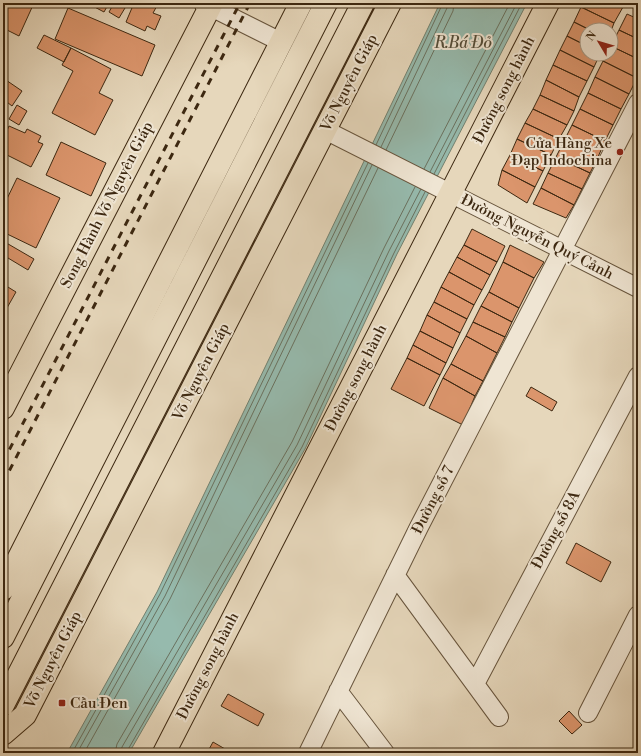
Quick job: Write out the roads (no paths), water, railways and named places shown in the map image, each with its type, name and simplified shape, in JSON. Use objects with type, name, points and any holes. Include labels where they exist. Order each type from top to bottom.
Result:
[{"type":"main road","points":[[3,589],[301,3]]},
{"type":"main road","points":[[3,637],[326,3]]},
{"type":"main road","name":"Võ Nguyên Giáp","points":[[3,705],[363,3]]},
{"type":"main road","name":"Võ Nguyên Giáp","points":[[3,734],[25,715],[390,3]]},
{"type":"main road","name":"Đường song hành","points":[[164,753],[444,190],[548,3]]},
{"type":"main road","name":"Song Hành Võ Nguyên Giáp","points":[[3,408],[208,4]]},
{"type":"street","points":[[208,4],[281,42]]},
{"type":"street","name":"Đường số 7","points":[[308,753],[396,575],[638,103]]},
{"type":"street","name":"Đường Nguyễn Quý Cảnh","points":[[325,130],[638,288]]},
{"type":"street","name":"Đường số 8A","points":[[475,684],[638,376]]},
{"type":"street","points":[[396,575],[498,717]]},
{"type":"street","points":[[588,713],[638,615]]},
{"type":"street","points":[[338,691],[386,753]]},
{"type":"water","name":"R.Bá Đỏ","points":[[440,3],[527,3],[397,254],[305,449],[129,753],[67,753],[157,592]]},
{"type":"railway","points":[[3,462],[240,3]]},
{"type":"railway","points":[[3,483],[250,3]]},
{"type":"place","name":"Cửa Hàng Xe Đạp Indochina","points":[[620,152]]},
{"type":"place","name":"Cầu Đen","points":[[62,703]]}]
